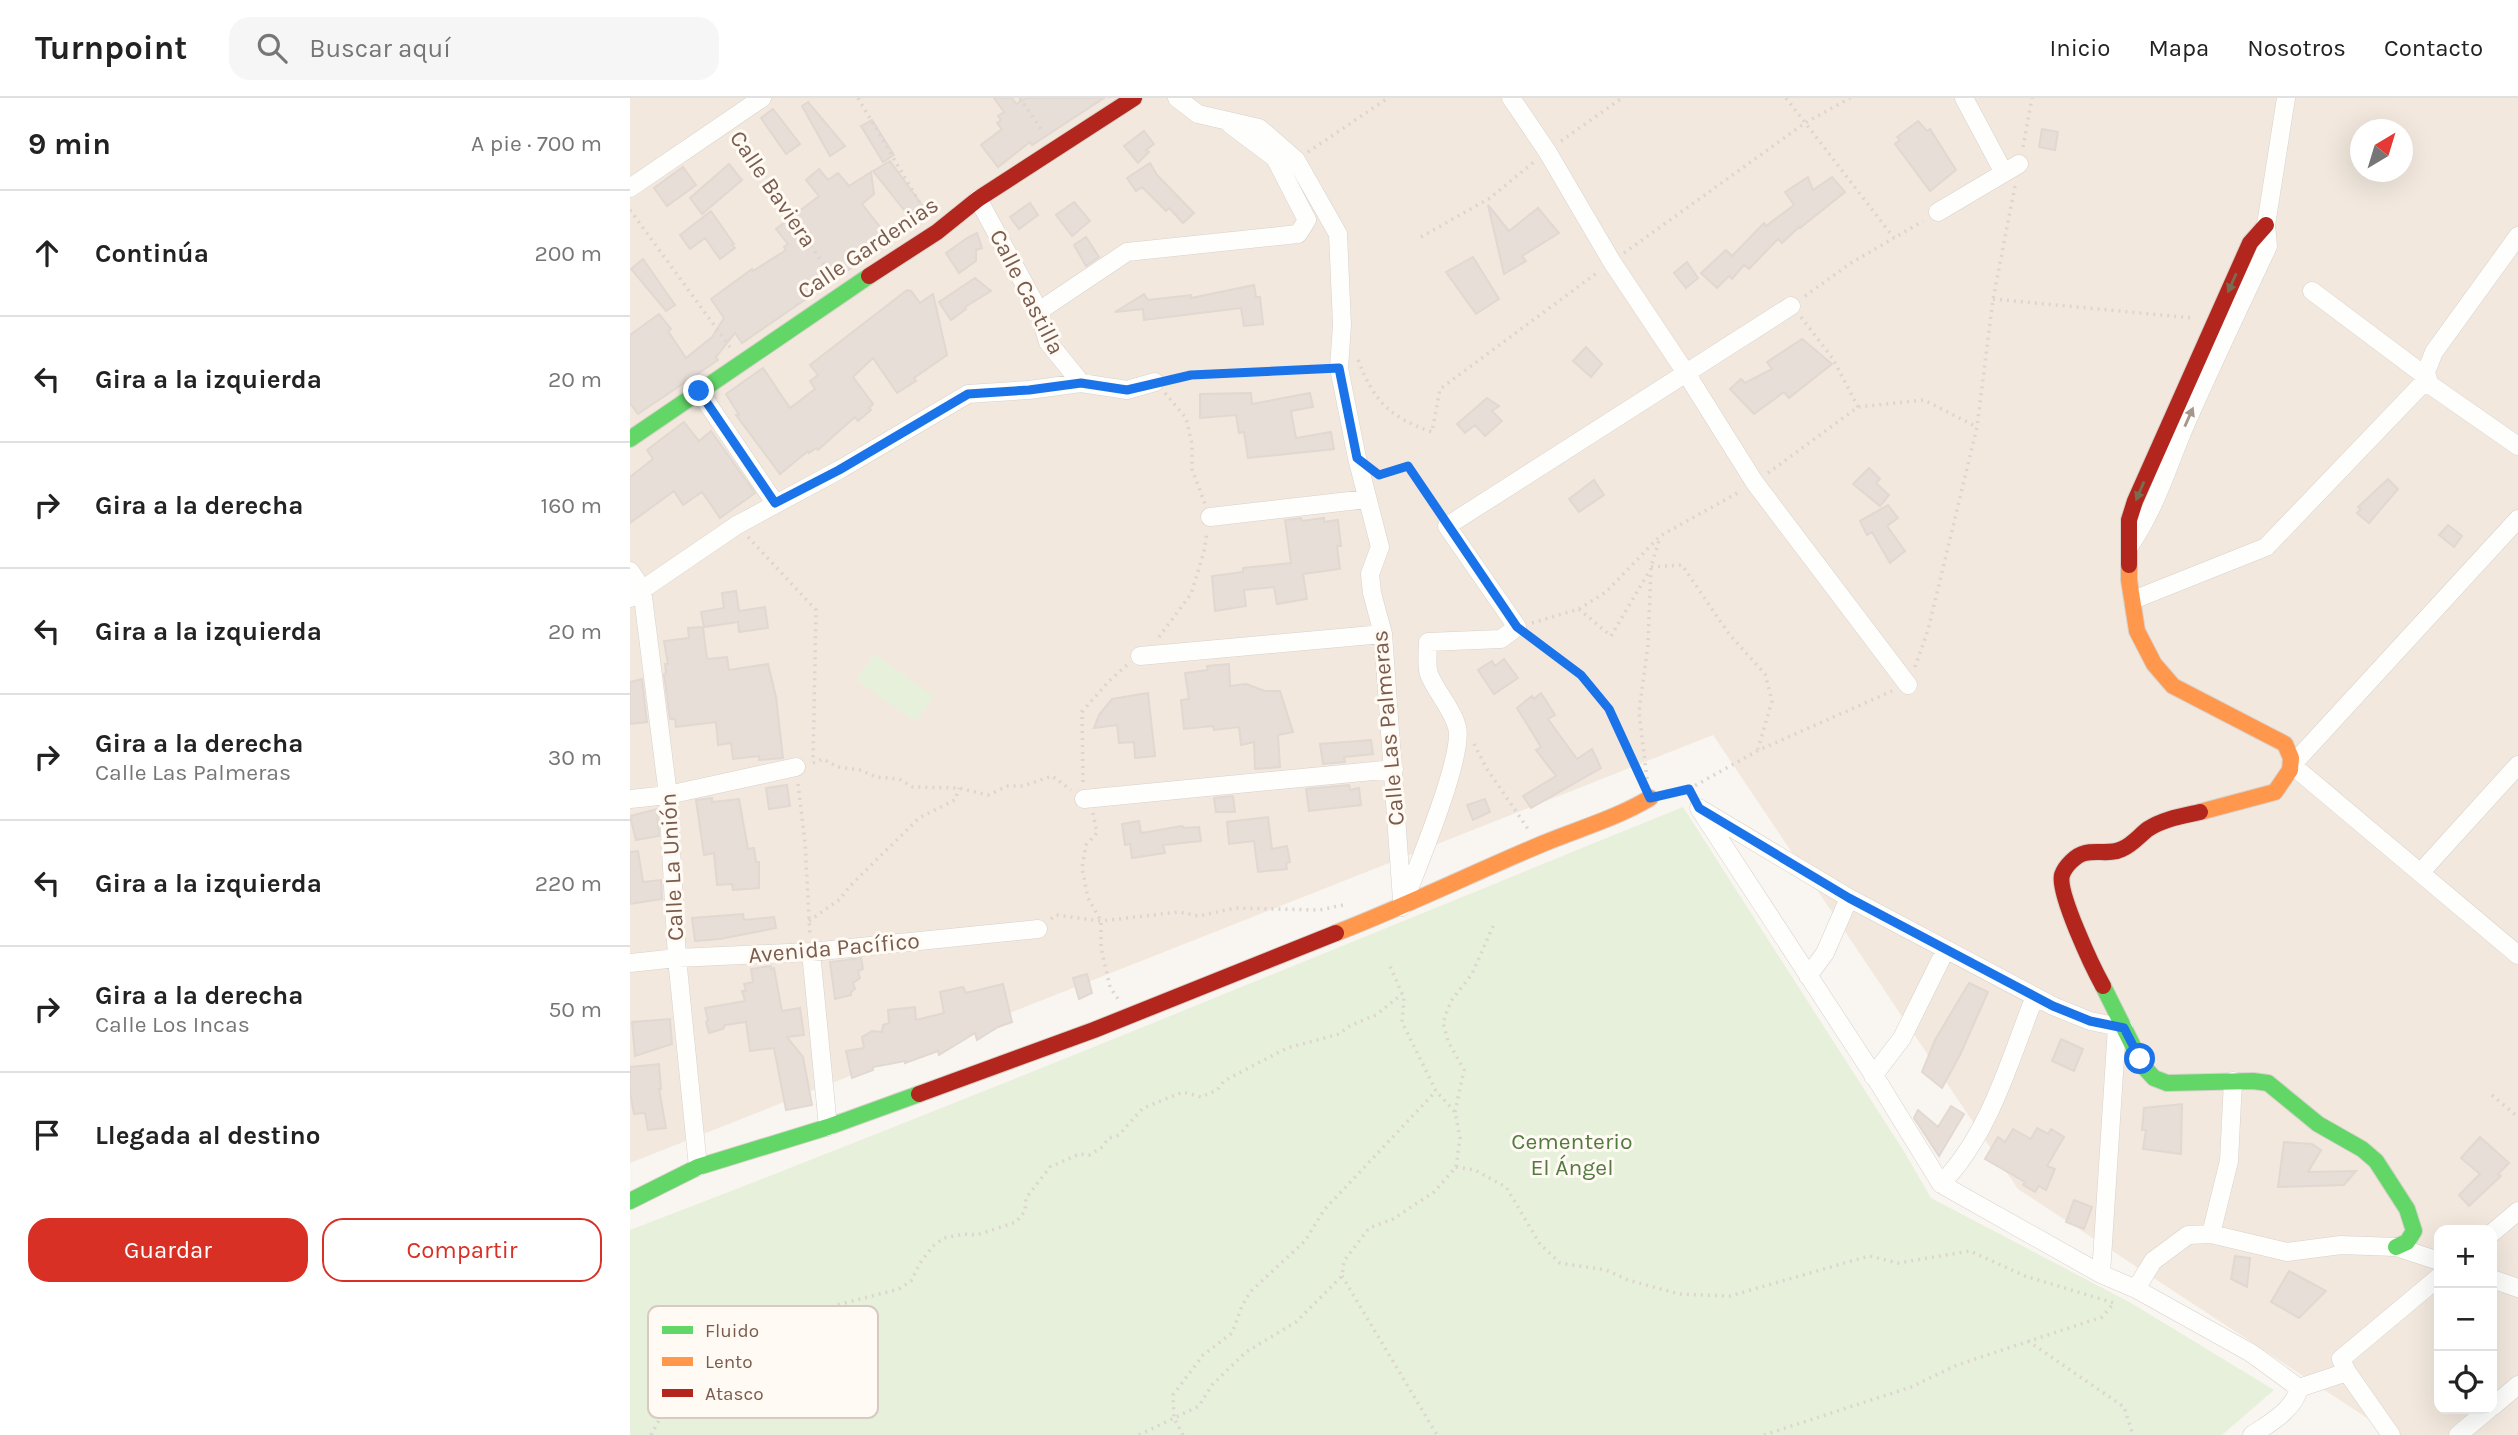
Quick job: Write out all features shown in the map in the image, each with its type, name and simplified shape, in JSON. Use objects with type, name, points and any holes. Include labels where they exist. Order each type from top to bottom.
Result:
[{"type":"street","points":[[630,188],[762,98]]},
{"type":"street","name":"Calle Gardenias","points":[[630,439],[937,232],[978,199],[1134,98]]},
{"type":"street","name":"Calle Las Palmeras","points":[[1177,98],[1198,114],[1259,128],[1296,160],[1338,234],[1342,325],[1339,368],[1357,458],[1380,547],[1370,573],[1372,593],[1383,634],[1402,907]]},
{"type":"street","points":[[1511,98],[1547,151],[1612,262],[1755,482],[1908,684]]},
{"type":"street","points":[[1938,212],[2012,169],[1964,98]]},
{"type":"street","points":[[2130,545],[2145,524],[2191,412],[2269,246],[2266,225],[2286,98]]},
{"type":"street","points":[[1038,311],[1127,252],[1298,234],[1307,220],[1275,158],[1225,120]]},
{"type":"street","name":"Calle Castilla","points":[[978,199],[1038,311],[1048,342],[1081,383]]},
{"type":"street","points":[[2266,225],[2250,243],[2135,501],[2129,520],[2129,580],[2137,631],[2154,664],[2174,687],[2285,744],[2291,753],[2292,765],[2288,779],[2275,792],[2164,821],[2150,828],[2123,849],[2109,853],[2084,853],[2067,864],[2061,877],[2087,955],[2120,1028],[2143,1066],[2154,1078],[2167,1083],[2267,1083],[2318,1124],[2362,1149],[2376,1161],[2407,1209],[2414,1231],[2407,1242],[2396,1247]]},
{"type":"street","points":[[2518,236],[2428,364],[2429,384],[2518,446]]},
{"type":"street","points":[[2312,291],[2428,378]]},
{"type":"street","points":[[1402,907],[1450,773],[1458,728],[1428,672],[1427,642],[1501,639],[1517,627],[1447,526],[1791,306]]},
{"type":"street","points":[[2133,600],[2266,547],[2428,378]]},
{"type":"street","points":[[636,594],[737,525],[839,470],[968,394],[1081,383],[1127,390],[1156,382]]},
{"type":"street","points":[[699,391],[775,503]]},
{"type":"street","points":[[1210,517],[1367,499]]},
{"type":"street","points":[[2292,765],[2518,519]]},
{"type":"street","name":"Calle La Unión","points":[[630,571],[668,795],[677,958],[698,1167]]},
{"type":"street","points":[[1140,656],[1383,634]]},
{"type":"street","points":[[630,799],[668,795],[804,765]]},
{"type":"street","points":[[2292,765],[2518,955]]},
{"type":"street","points":[[2420,873],[2518,765]]},
{"type":"street","points":[[1084,799],[1394,769]]},
{"type":"street","points":[[630,1201],[698,1167],[828,1127],[1094,1030],[1402,907],[1650,798]]},
{"type":"street","points":[[1699,808],[1849,898],[1945,949],[2090,1021],[2120,1028]]},
{"type":"street","points":[[1699,808],[1941,1184],[2101,1274],[2136,1289],[2251,1353],[2299,1388]]},
{"type":"street","points":[[1808,976],[1825,953],[1849,898]]},
{"type":"street","name":"Avenida Pacífico","points":[[630,964],[677,958],[811,952],[1038,929]]},
{"type":"street","points":[[1873,1076],[1902,1038],[1945,949]]},
{"type":"street","points":[[811,952],[828,1127]]},
{"type":"street","points":[[1941,1184],[1955,1169],[1989,1112],[2035,996]]},
{"type":"street","points":[[2101,1274],[2120,1028]]},
{"type":"street","points":[[2211,1234],[2229,1161],[2233,1081]]},
{"type":"street","points":[[2497,1229],[2518,1211]]},
{"type":"street","points":[[2136,1289],[2154,1261],[2188,1236],[2211,1234],[2287,1252],[2341,1245],[2396,1247],[2434,1259]]},
{"type":"street","points":[[2391,1435],[2347,1372],[2341,1359],[2434,1281]]},
{"type":"street","points":[[2497,1281],[2518,1287]]},
{"type":"street","points":[[2299,1388],[2347,1372]]},
{"type":"street","points":[[2497,1403],[2518,1385]]},
{"type":"street","points":[[2252,1435],[2297,1399],[2299,1388]]},
{"type":"street","points":[[2458,1435],[2484,1414]]},
{"type":"path","points":[[858,98],[937,232]]},
{"type":"path","points":[[1020,98],[1054,148]]},
{"type":"path","points":[[1296,160],[1388,98]]},
{"type":"path","points":[[1421,237],[1490,198],[1547,151],[1622,98]]},
{"type":"path","points":[[1786,98],[1895,238]]},
{"type":"path","points":[[1650,798],[1689,789],[1757,751],[1908,684],[1928,630],[1978,428],[2012,169],[2032,98]]},
{"type":"path","name":"Calle Baviera","points":[[727,121],[843,293]]},
{"type":"path","points":[[630,210],[741,362]]},
{"type":"path","points":[[1858,407],[1833,359],[1791,306],[1851,263],[1938,212]]},
{"type":"path","points":[[1993,299],[2216,320]]},
{"type":"path","points":[[1356,353],[1370,388],[1387,410],[1408,424],[1432,432]]},
{"type":"path","points":[[1084,799],[1082,712],[1108,682],[1156,642],[1191,594],[1204,552],[1210,517],[1192,468],[1192,444],[1186,418],[1156,382],[1191,375],[1339,368]]},
{"type":"path","points":[[1517,627],[1579,609],[1606,592],[1660,536],[1755,482],[1858,407],[1924,400],[1978,428]]},
{"type":"path","points":[[1357,458],[1379,475],[1408,466],[1447,526]]},
{"type":"path","points":[[737,525],[816,610],[804,765],[811,952]]},
{"type":"path","points":[[1579,609],[1611,636],[1651,567],[1660,536]]},
{"type":"path","points":[[1651,567],[1682,565],[1730,634],[1765,674],[1772,701],[1757,751]]},
{"type":"path","points":[[1650,798],[1639,712],[1648,644],[1651,567]]},
{"type":"path","points":[[1517,627],[1581,675],[1609,709],[1650,798]]},
{"type":"path","points":[[1458,728],[1475,745],[1501,791],[1542,844]]},
{"type":"path","points":[[804,765],[823,759],[838,767],[860,770],[876,777],[899,779],[914,787],[959,788],[988,795],[1008,786],[1023,786],[1052,776],[1084,799],[1093,813],[1097,833],[1086,845],[1082,868],[1088,898],[1101,921],[1101,948],[1110,987],[1128,1015]]},
{"type":"path","points":[[809,921],[840,899],[919,818],[955,800],[959,788]]},
{"type":"path","points":[[1689,789],[1699,808]]},
{"type":"path","points":[[1038,929],[1056,915],[1101,921],[1179,912],[1199,916],[1236,908],[1320,910],[1353,902]]},
{"type":"path","points":[[1139,1435],[1199,1406],[1212,1385],[1246,1353],[1296,1322],[1342,1276],[1344,1261],[1369,1228],[1393,1219],[1434,1192],[1456,1167],[1460,1138],[1455,1112],[1464,1070],[1448,1041],[1443,1022],[1451,1001],[1472,974],[1494,924]]},
{"type":"path","points":[[1389,964],[1404,998],[1402,1022],[1436,1091],[1455,1112]]},
{"type":"path","points":[[835,1306],[899,1289],[911,1281],[933,1246],[944,1238],[964,1234],[977,1235],[1016,1222],[1025,1211],[1026,1198],[1049,1167],[1079,1154],[1089,1155],[1101,1148],[1110,1138],[1119,1135],[1143,1108],[1183,1092],[1201,1097],[1217,1090],[1224,1081],[1287,1048],[1339,1034],[1351,1025],[1376,1015],[1402,994]]},
{"type":"path","points":[[1182,1435],[1174,1418],[1173,1395],[1203,1355],[1232,1333],[1250,1292],[1305,1241],[1324,1210],[1436,1091]]},
{"type":"path","points":[[2492,1096],[2518,1117]]},
{"type":"path","points":[[1456,1167],[1475,1170],[1506,1187],[1540,1244],[1560,1263],[1606,1270],[1628,1280],[1679,1294],[1730,1296],[1869,1256],[1898,1263],[1970,1251],[2025,1276],[2114,1303],[2102,1317],[1957,1365],[1911,1387],[1764,1435]]},
{"type":"path","points":[[1342,1276],[1437,1435]]},
{"type":"path","points":[[2028,1341],[2124,1407],[2133,1435]]},
{"type":"path","points":[[651,1435],[660,1418]]},
{"type":"shaded area","points":[[630,98],[2518,98],[2518,1435],[2393,1435],[2018,1189],[1713,735],[630,1163]]},
{"type":"green space","points":[[875,654],[934,697],[915,722],[856,679]]},
{"type":"green space","name":"Cementerio El Ángel","points":[[1683,807],[1905,1153],[1931,1198],[2131,1303],[2274,1390],[2222,1435],[630,1435],[630,1230],[1026,1074]]},
{"type":"building","points":[[994,98],[1012,98],[1016,104],[1026,98],[1104,98],[1032,145],[1030,142],[998,167],[981,145],[1002,129],[997,123],[1001,120],[998,116],[1004,112]]},
{"type":"building","points":[[808,102],[845,146],[830,156],[802,106]]},
{"type":"building","points":[[773,109],[800,144],[786,154],[761,118]]},
{"type":"building","points":[[872,120],[894,155],[883,162],[861,126]]},
{"type":"building","points":[[1918,121],[1927,131],[1930,129],[1956,170],[1930,191],[1895,144],[1900,140],[1897,137]]},
{"type":"building","points":[[2042,129],[2058,132],[2055,150],[2039,147]]},
{"type":"building","points":[[1144,131],[1154,144],[1146,150],[1149,152],[1138,163],[1124,146]]},
{"type":"building","points":[[890,161],[930,216],[917,226],[873,171]]},
{"type":"building","points":[[1150,163],[1157,175],[1194,213],[1183,223],[1169,208],[1166,211],[1142,187],[1136,191],[1127,178]]},
{"type":"building","points":[[729,164],[742,180],[702,214],[690,198]]},
{"type":"building","points":[[683,167],[696,185],[667,206],[654,188]]},
{"type":"building","points":[[819,169],[828,180],[838,173],[849,186],[871,172],[874,194],[862,204],[880,227],[883,246],[742,343],[735,333],[716,357],[718,360],[638,414],[630,403],[630,335],[659,314],[671,329],[668,331],[686,358],[712,337],[724,318],[711,299],[752,269],[753,271],[786,250],[784,247],[788,244],[776,229],[819,196],[806,180]]},
{"type":"building","points":[[1808,177],[1813,190],[1832,177],[1845,192],[1782,243],[1778,239],[1749,269],[1744,265],[1732,279],[1729,276],[1717,288],[1701,273],[1726,250],[1732,256],[1764,223],[1766,226],[1794,205],[1785,192]]},
{"type":"building","points":[[1074,202],[1090,221],[1072,236],[1056,215]]},
{"type":"building","points":[[1030,203],[1038,215],[1019,229],[1010,217]]},
{"type":"building","points":[[1488,205],[1509,231],[1538,208],[1559,233],[1522,256],[1526,261],[1504,274]]},
{"type":"building","points":[[711,211],[735,248],[720,259],[705,238],[690,249],[680,235]]},
{"type":"building","points":[[977,233],[982,248],[976,250],[976,261],[959,273],[946,253]]},
{"type":"building","points":[[1086,237],[1099,257],[1086,266],[1074,245]]},
{"type":"building","points":[[1473,257],[1499,299],[1476,314],[1446,272]]},
{"type":"building","points":[[643,259],[675,305],[666,311],[631,269]]},
{"type":"building","points":[[1687,262],[1698,278],[1686,288],[1674,273]]},
{"type":"building","points":[[975,278],[991,291],[965,307],[966,309],[951,320],[939,302]]},
{"type":"building","points":[[1254,285],[1256,297],[1260,297],[1263,324],[1244,326],[1241,308],[1144,320],[1143,309],[1115,312],[1144,294],[1148,300],[1191,295],[1191,298]]},
{"type":"building","points":[[907,290],[911,291],[920,303],[933,294],[947,355],[897,393],[873,358],[853,377],[873,404],[869,408],[871,410],[858,421],[855,417],[818,450],[816,448],[809,453],[808,451],[780,474],[736,415],[739,415],[726,394],[763,368],[790,408],[815,389],[810,381],[818,375],[810,365]]},
{"type":"building","points":[[1802,339],[1832,364],[1789,398],[1784,392],[1754,414],[1730,389],[1741,379],[1745,383],[1772,369],[1767,362]]},
{"type":"building","points":[[1586,347],[1602,364],[1591,377],[1573,361]]},
{"type":"building","points":[[1251,393],[1252,404],[1310,393],[1313,407],[1291,411],[1296,438],[1331,432],[1334,449],[1248,458],[1244,432],[1239,433],[1236,415],[1200,418],[1200,394]]},
{"type":"building","points":[[1487,398],[1499,406],[1492,411],[1502,421],[1485,436],[1475,425],[1465,433],[1457,424]]},
{"type":"building","points":[[684,422],[699,441],[711,431],[755,493],[720,518],[702,492],[683,505],[674,491],[630,523],[630,477],[653,459],[647,450]]},
{"type":"building","points":[[1869,468],[1880,479],[1876,483],[1889,495],[1880,506],[1853,484]]},
{"type":"building","points":[[2388,479],[2398,489],[2369,523],[2357,513],[2361,509],[2358,507]]},
{"type":"building","points":[[1594,480],[1604,495],[1579,512],[1569,499]]},
{"type":"building","points":[[1888,505],[1898,518],[1887,526],[1905,551],[1890,563],[1872,532],[1867,535],[1860,521]]},
{"type":"building","points":[[1301,518],[1302,521],[1324,518],[1324,522],[1338,520],[1340,569],[1303,574],[1307,599],[1277,604],[1274,587],[1244,590],[1246,606],[1215,611],[1212,576],[1243,572],[1243,568],[1291,563],[1285,520]]},
{"type":"building","points":[[2448,525],[2462,536],[2454,547],[2439,535]]},
{"type":"building","points":[[736,591],[739,611],[765,607],[768,628],[739,632],[738,622],[704,627],[701,612],[724,608],[722,593]]},
{"type":"building","points":[[703,627],[707,659],[727,657],[729,670],[768,664],[776,697],[783,758],[759,760],[759,756],[733,759],[731,743],[718,745],[716,722],[676,727],[675,719],[670,719],[664,674],[665,664],[668,664],[664,641],[689,638],[688,628]]},
{"type":"building","points":[[1504,659],[1518,678],[1494,694],[1478,670],[1492,661],[1495,666]]},
{"type":"building","points":[[1229,664],[1230,686],[1246,684],[1265,691],[1280,691],[1293,732],[1278,735],[1280,767],[1255,769],[1254,742],[1241,745],[1239,727],[1184,729],[1181,700],[1189,699],[1185,673],[1208,670],[1207,666]]},
{"type":"building","points":[[642,679],[647,722],[630,724],[630,682]]},
{"type":"building","points":[[1148,693],[1155,756],[1135,758],[1134,742],[1119,743],[1117,725],[1094,728],[1099,715],[1112,699]]},
{"type":"building","points":[[1541,693],[1555,715],[1548,719],[1577,759],[1592,749],[1601,768],[1531,808],[1523,796],[1556,776],[1536,750],[1541,747],[1517,708],[1532,696],[1534,699]]},
{"type":"building","points":[[1371,740],[1373,754],[1344,757],[1345,762],[1323,764],[1320,744]]},
{"type":"building","points":[[787,785],[790,806],[769,809],[766,788]]},
{"type":"building","points":[[1349,785],[1350,790],[1359,788],[1361,805],[1309,811],[1306,789]]},
{"type":"building","points":[[1233,796],[1235,812],[1216,812],[1214,798]]},
{"type":"building","points":[[712,798],[712,802],[739,799],[748,849],[754,848],[756,862],[759,862],[759,888],[733,890],[732,884],[717,885],[714,853],[704,855],[696,800]]},
{"type":"building","points":[[1485,799],[1490,812],[1473,820],[1467,805]]},
{"type":"building","points":[[657,809],[659,836],[636,840],[630,816]]},
{"type":"building","points":[[1268,817],[1272,849],[1287,846],[1290,862],[1286,863],[1287,869],[1258,872],[1254,841],[1229,844],[1227,822]]},
{"type":"building","points":[[1139,821],[1141,833],[1182,826],[1199,827],[1201,841],[1163,845],[1165,853],[1132,858],[1130,844],[1125,845],[1122,824]]},
{"type":"building","points":[[638,851],[643,882],[661,880],[662,899],[630,904],[630,852]]},
{"type":"building","points":[[743,914],[744,920],[774,917],[776,928],[695,941],[692,918]]},
{"type":"building","points":[[861,958],[863,969],[858,971],[860,978],[853,983],[855,989],[851,995],[835,999],[830,962]]},
{"type":"building","points":[[771,966],[771,969],[774,968],[782,1011],[800,1008],[804,1035],[787,1037],[803,1057],[812,1105],[786,1110],[774,1048],[750,1051],[746,1022],[725,1025],[723,1029],[709,1033],[705,1008],[745,1001],[742,991],[746,991],[744,984],[753,982],[751,969]]},
{"type":"building","points":[[1087,974],[1092,993],[1079,999],[1073,978]]},
{"type":"building","points":[[1969,983],[1988,992],[1942,1088],[1922,1072],[1935,1040]]},
{"type":"building","points":[[1003,984],[1012,1022],[977,1040],[975,1033],[939,1055],[938,1051],[905,1063],[873,1067],[873,1070],[852,1078],[846,1051],[864,1048],[862,1037],[872,1031],[882,1032],[883,1025],[889,1023],[888,1010],[915,1007],[916,1020],[944,1013],[940,992],[963,987],[966,993]]},
{"type":"building","points":[[670,1019],[672,1044],[635,1056],[632,1022]]},
{"type":"building","points":[[2061,1039],[2083,1049],[2074,1071],[2052,1061]]},
{"type":"building","points":[[659,1064],[659,1089],[666,1128],[648,1130],[645,1113],[634,1114],[630,1093],[630,1067]]},
{"type":"building","points":[[2182,1104],[2181,1154],[2143,1149],[2146,1130],[2142,1130],[2144,1108]]},
{"type":"building","points":[[1951,1106],[1964,1114],[1939,1156],[1914,1118],[1918,1110],[1938,1127]]},
{"type":"building","points":[[2037,1128],[2048,1134],[2051,1129],[2064,1137],[2047,1166],[2055,1169],[2046,1190],[2039,1186],[2035,1192],[2023,1185],[2025,1182],[1985,1159],[1998,1137],[2005,1142],[2013,1129],[2031,1139]]},
{"type":"building","points":[[2480,1137],[2509,1163],[2498,1174],[2501,1176],[2469,1206],[2459,1195],[2480,1174],[2461,1158]]},
{"type":"building","points":[[2284,1142],[2312,1144],[2321,1150],[2308,1172],[2356,1171],[2344,1185],[2278,1187]]},
{"type":"building","points":[[2074,1200],[2092,1207],[2084,1229],[2066,1222]]},
{"type":"building","points":[[2235,1256],[2250,1258],[2247,1287],[2231,1279]]},
{"type":"building","points":[[2289,1271],[2326,1291],[2299,1318],[2271,1302]]},
{"type":"traffic: fast","points":[[630,439],[869,276]]},
{"type":"traffic: fast","points":[[2103,986],[2143,1066],[2154,1078],[2167,1083],[2268,1083],[2318,1124],[2362,1149],[2376,1161],[2407,1209],[2414,1231],[2407,1242],[2396,1247]]},
{"type":"traffic: fast","points":[[630,1201],[698,1167],[828,1127],[919,1094]]},
{"type":"traffic: slow","points":[[2129,565],[2137,631],[2154,664],[2173,686],[2285,744],[2291,758],[2290,770],[2275,792],[2200,812]]},
{"type":"traffic: slow","points":[[1336,933],[1650,798]]},
{"type":"traffic: jam","points":[[869,276],[937,232],[978,199],[1134,98]]},
{"type":"traffic: jam","points":[[2129,565],[2129,520],[2135,501],[2250,243],[2266,225]]},
{"type":"traffic: jam","points":[[2103,986],[2070,913],[2062,884],[2063,872],[2071,861],[2082,854],[2117,851],[2160,823],[2200,812]]},
{"type":"traffic: jam","points":[[919,1094],[1094,1030],[1336,933]]},
{"type":"route","points":[[699,391],[775,503],[839,470],[968,394],[1081,383],[1127,390],[1191,375],[1339,368],[1357,458],[1379,475],[1408,466],[1517,627],[1581,675],[1609,709],[1650,798],[1689,789],[1699,808],[1849,898],[2053,1006],[2090,1021],[2124,1028],[2140,1059]]}]
